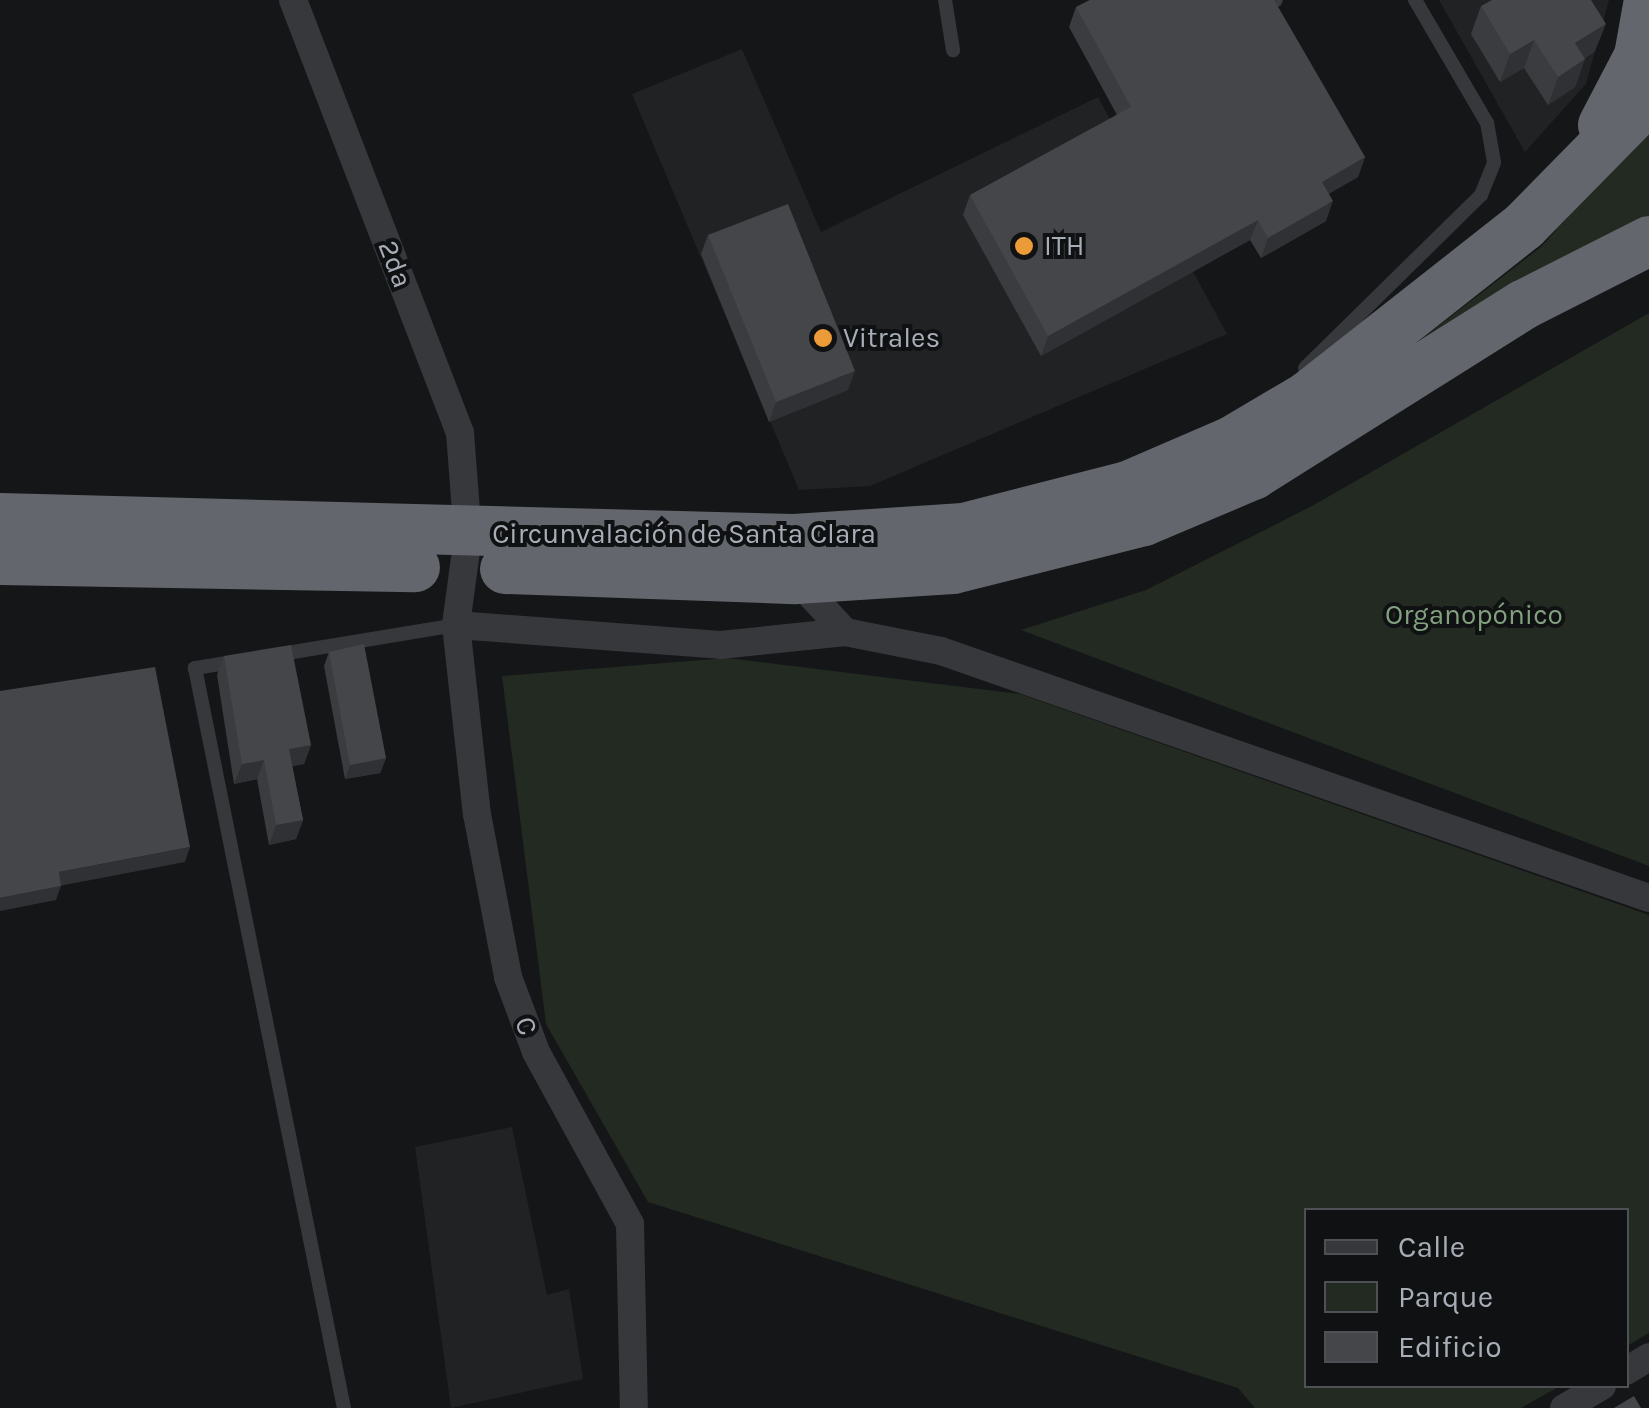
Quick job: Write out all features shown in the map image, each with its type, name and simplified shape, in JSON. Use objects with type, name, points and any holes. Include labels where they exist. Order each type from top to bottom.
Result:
[{"type":"highway","points":[[1577,173],[1639,56],[1649,0]]},
{"type":"highway","name":"Circunvalación de Santa Clara","points":[[0,560],[466,552],[794,540],[964,528],[1243,458],[1308,396],[1577,173],[1649,98]]},
{"type":"highway","name":"Circunvalación de Santa Clara","points":[[0,518],[796,580],[953,569],[1144,521],[1243,458],[1649,241]]},
{"type":"street","name":"2da","points":[[293,0],[460,433],[466,552],[456,626]]},
{"type":"street","points":[[796,580],[844,632]]},
{"type":"street","points":[[456,626],[720,645],[844,632],[941,651],[1649,898]]},
{"type":"street","name":"C","points":[[456,626],[508,977],[536,1052],[630,1224],[634,1408]]},
{"type":"street","points":[[1564,1408],[1599,1388]]},
{"type":"lane","points":[[944,0],[953,50]]},
{"type":"lane","points":[[1243,458],[1481,195],[1494,162],[1487,123],[1415,0]]},
{"type":"lane","points":[[344,1408],[195,668],[456,626]]},
{"type":"shaded area","points":[[1439,0],[1609,0],[1586,84],[1525,152]]},
{"type":"shaded area","points":[[742,49],[821,232],[1098,97],[1227,334],[870,486],[799,490],[632,94]]},
{"type":"shaded area","points":[[512,1127],[547,1295],[569,1289],[583,1379],[451,1408],[415,1147]]},
{"type":"green space","points":[[1649,126],[1649,221],[1319,418],[1541,247]]},
{"type":"green space","name":"Organopónico","points":[[1649,313],[1649,866],[1021,630],[1146,590],[1312,506]]},
{"type":"green space","points":[[727,658],[1020,694],[1649,915],[1649,1333],[1629,1345],[1629,1208],[1304,1208],[1304,1388],[1556,1388],[1521,1408],[1255,1408],[1238,1388],[648,1202],[546,1024],[502,676]]},
{"type":"building","points":[[1090,0],[1274,0],[1365,157],[1322,182],[1333,201],[1268,238],[1258,220],[1048,336],[970,195],[1131,107],[1076,7]]},
{"type":"building","points":[[1492,0],[1591,0],[1606,24],[1575,43],[1585,59],[1558,77],[1534,40],[1510,54],[1481,6]]},
{"type":"building","points":[[788,204],[855,371],[776,402],[708,235]]},
{"type":"building","points":[[364,644],[386,758],[350,765],[329,652]]},
{"type":"building","points":[[291,645],[311,745],[289,749],[303,820],[276,825],[264,760],[242,764],[224,656]]},
{"type":"building","points":[[155,667],[190,847],[59,872],[61,886],[0,898],[0,691]]},
{"type":"building","points":[[1634,1396],[1641,1408],[1614,1408]]},
{"type":"place","name":"ITH","points":[[1024,246]]},
{"type":"place","name":"Vitrales","points":[[823,338]]}]
